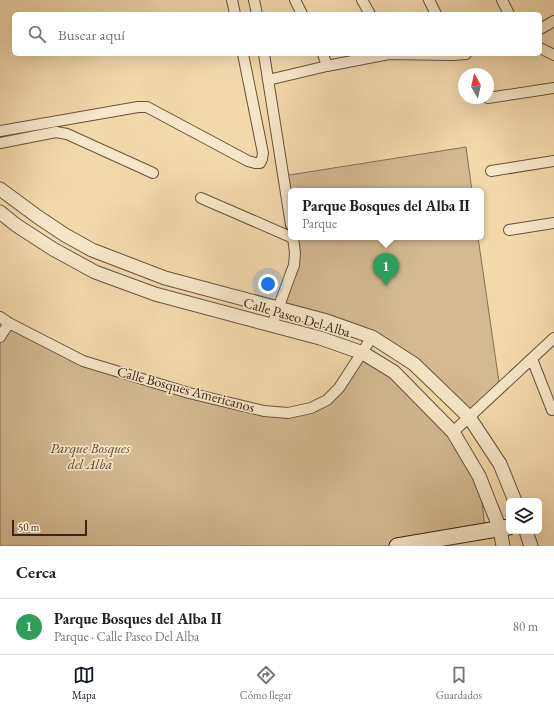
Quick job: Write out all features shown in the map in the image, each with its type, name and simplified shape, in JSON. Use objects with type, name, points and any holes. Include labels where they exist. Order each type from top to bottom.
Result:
[{"type":"main road","points":[[397,546],[504,528]]},
{"type":"street","points":[[232,0],[235,12]]},
{"type":"street","points":[[254,0],[256,12]]},
{"type":"street","points":[[295,0],[301,12]]},
{"type":"street","points":[[362,0],[369,12]]},
{"type":"street","points":[[430,0],[435,12]]},
{"type":"street","points":[[502,0],[508,12]]},
{"type":"street","points":[[542,28],[554,21]]},
{"type":"street","points":[[542,49],[554,55]]},
{"type":"street","points":[[0,131],[138,107],[147,108],[248,161],[254,163],[260,162],[263,153],[243,56]]},
{"type":"street","points":[[264,56],[288,206]]},
{"type":"street","points":[[323,56],[327,66]]},
{"type":"street","points":[[268,80],[379,56]]},
{"type":"street","points":[[494,97],[554,88]]},
{"type":"street","points":[[0,143],[56,132],[67,134],[153,173]]},
{"type":"street","points":[[491,171],[554,161]]},
{"type":"street","name":"Calle Paseo Del Alba","points":[[0,189],[65,235],[92,250],[165,278],[327,321],[372,337],[414,364],[469,417],[500,464],[514,498]]},
{"type":"street","points":[[200,198],[288,235]]},
{"type":"street","name":"Calle Paseo Del Alba","points":[[0,212],[16,225],[53,249],[95,272],[155,294],[320,338],[363,353],[394,372],[453,432],[479,476],[504,528],[503,546]]},
{"type":"street","points":[[509,230],[554,223]]},
{"type":"street","points":[[272,325],[294,265],[295,253],[291,240]]},
{"type":"street","name":"Calle Bosques Americanos","points":[[0,317],[83,361],[189,393],[264,411],[288,412],[312,408],[327,400],[339,388],[372,337]]},
{"type":"street","points":[[0,337],[9,323]]},
{"type":"street","points":[[453,432],[554,338]]},
{"type":"street","points":[[532,359],[552,410]]},
{"type":"street","points":[[527,534],[531,546]]},
{"type":"green space","points":[[466,147],[472,188],[288,188],[288,207],[283,176]]},
{"type":"green space","points":[[293,240],[478,240],[500,389],[469,417],[372,337],[278,307],[294,265]]},
{"type":"green space","name":"Parque Bosques del Alba","points":[[9,323],[83,361],[189,393],[288,413],[327,400],[363,353],[453,432],[479,476],[485,528],[391,546],[0,546],[0,337]]},
{"type":"place","name":"Parque Bosques del Alba II","points":[[386,286]]}]
